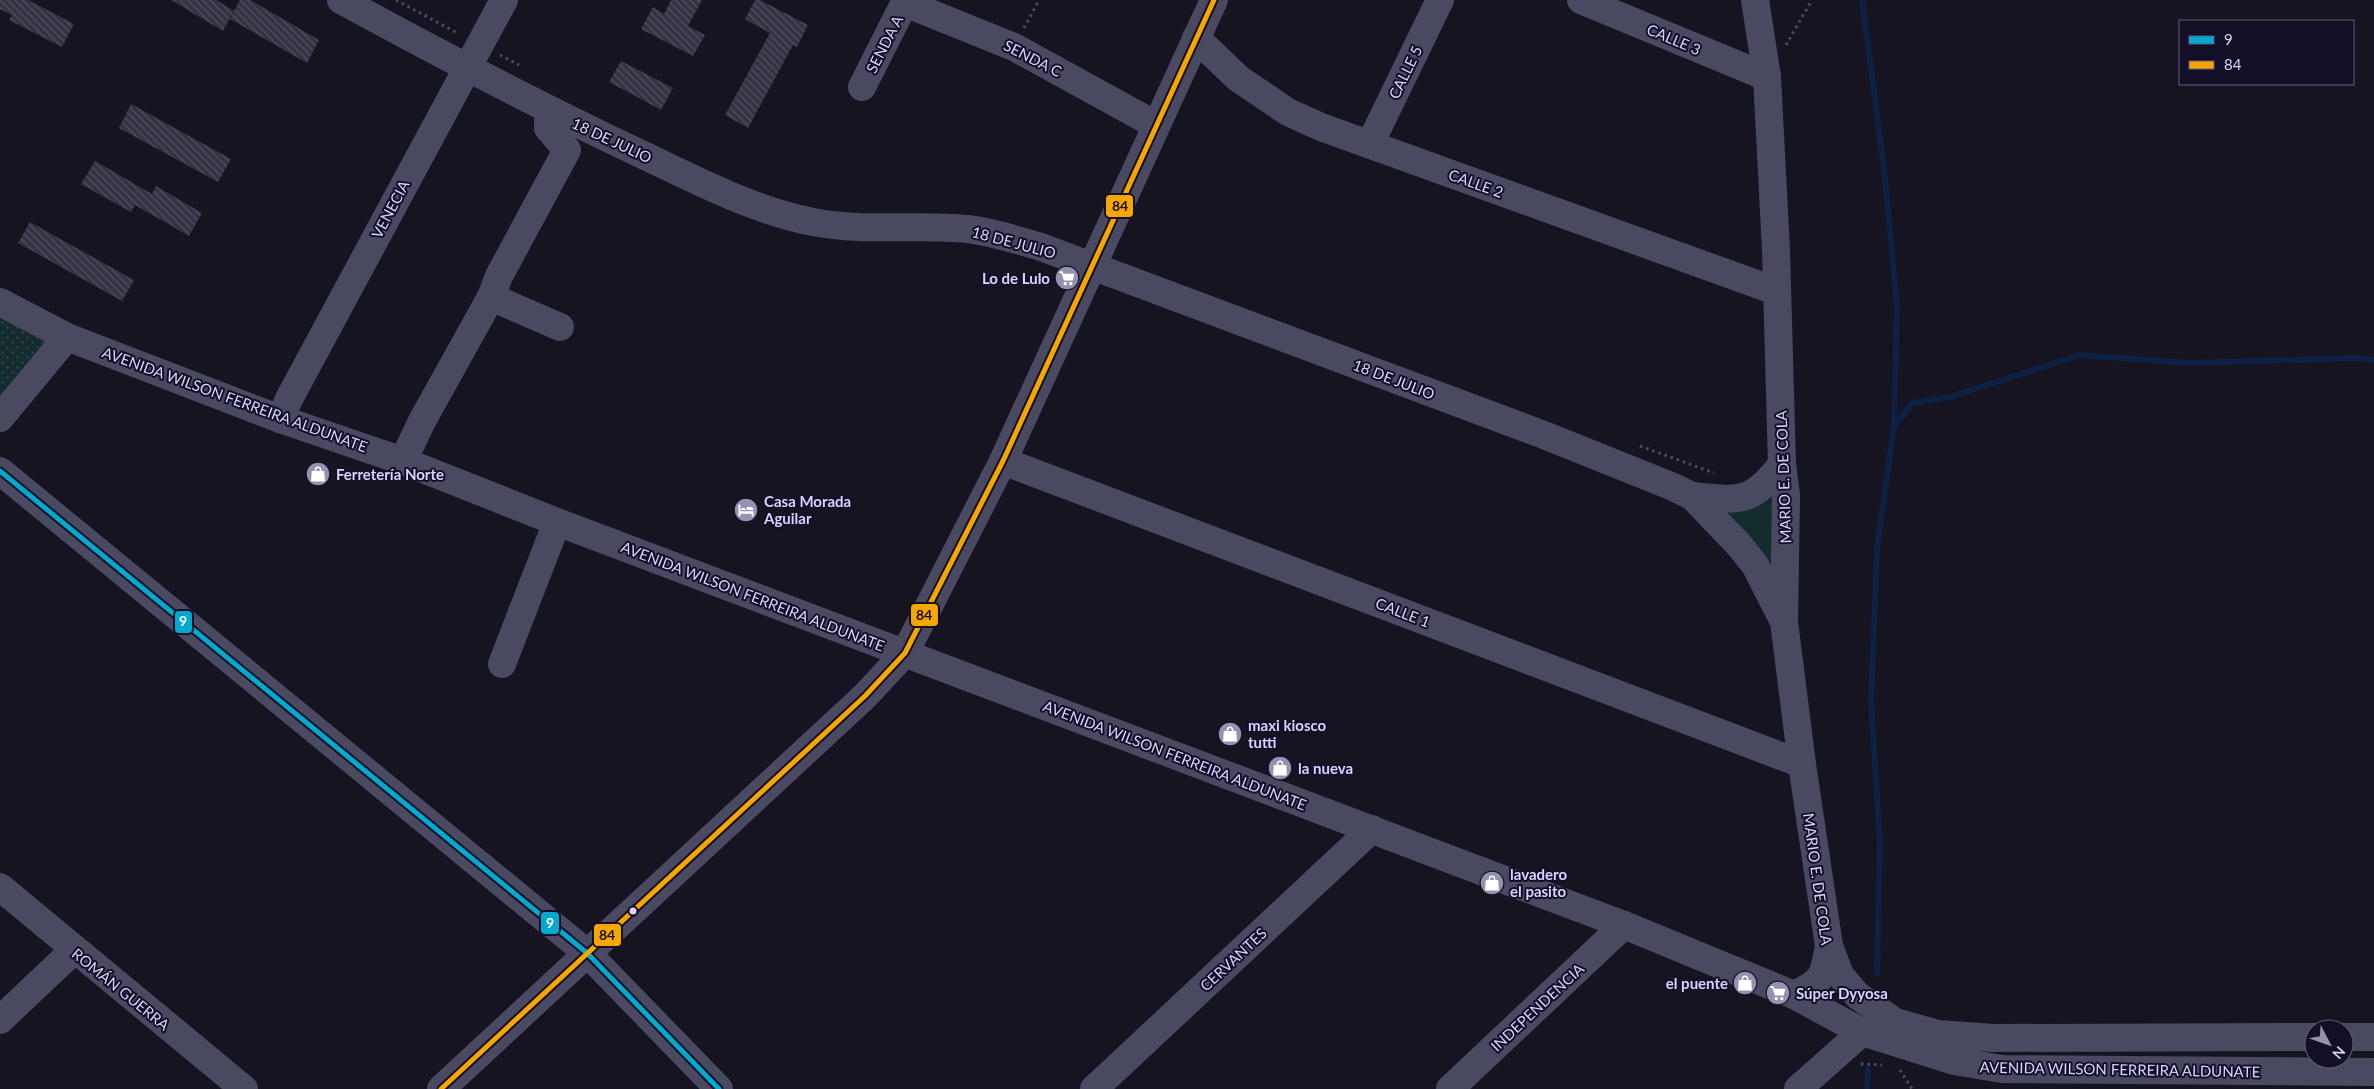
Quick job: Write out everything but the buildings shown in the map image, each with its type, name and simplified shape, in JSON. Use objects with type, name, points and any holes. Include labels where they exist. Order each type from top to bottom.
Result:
[{"type":"street","name":"18 DE JULIO","points":[[341,0],[467,69],[548,110],[734,197],[777,213],[812,222],[843,226],[967,229],[994,233],[1041,246],[1552,438],[1692,496],[1730,500],[1751,495],[1767,483],[1782,464]]},
{"type":"street","name":"VENECIA","points":[[280,419],[290,397],[504,0]]},
{"type":"street","points":[[441,1089],[865,696],[905,653],[1003,461],[1091,265],[1214,0]]},
{"type":"street","name":"CALLE 5","points":[[1370,144],[1440,0]]},
{"type":"street","name":"CALLE 3","points":[[1581,0],[1767,77]]},
{"type":"street","name":"MARIO E. DE COLA","points":[[1755,0],[1767,77],[1782,464],[1786,495],[1784,622],[1802,764],[1829,946],[1825,968],[1816,984],[1794,995]]},
{"type":"street","name":"SENDA C","points":[[906,1],[1014,47],[1156,125]]},
{"type":"street","name":"SENDA A","points":[[862,87],[906,1]]},
{"type":"street","name":"CALLE 2","points":[[1196,38],[1239,78],[1288,112],[1321,127],[1776,291]]},
{"type":"street","points":[[403,461],[422,421],[491,297],[499,276],[567,150],[548,128],[548,110]]},
{"type":"street","points":[[491,297],[560,328]]},
{"type":"street","name":"AVENIDA WILSON FERREIRA ALDUNATE","points":[[0,302],[67,336],[280,419],[403,461],[557,522],[1624,925],[1794,995],[1862,1032],[1975,1066],[2002,1069],[2218,1080],[2374,1072]]},
{"type":"street","points":[[0,418],[67,336]]},
{"type":"street","name":"CALLE 1","points":[[1003,461],[1802,764]]},
{"type":"street","points":[[0,471],[587,953],[719,1089]]},
{"type":"street","name":"18 DE JULIO","points":[[1692,496],[1739,545],[1755,565],[1784,622]]},
{"type":"street","points":[[502,664],[557,522]]},
{"type":"street","name":"CERVANTES","points":[[1094,1089],[1372,829]]},
{"type":"street","name":"ROMÁN GUERRA","points":[[0,887],[244,1089]]},
{"type":"street","name":"INDEPENDENCIA","points":[[1450,1089],[1624,925]]},
{"type":"street","name":"AVENIDA WILSON FERREIRA ALDUNATE","points":[[1829,946],[1840,975],[1858,996],[1895,1022],[1938,1034],[1993,1038],[2304,1037]]},
{"type":"street","points":[[0,1020],[74,950]]},
{"type":"street","points":[[1801,1088],[1862,1032],[1888,1022],[1895,1022]]},
{"type":"street","points":[[2218,1080],[2220,1036]]},
{"type":"street","points":[[2354,1037],[2374,1038]]},
{"type":"street","points":[[1824,1067],[1850,1052],[1882,1048],[1916,1049]]},
{"type":"path","points":[[1014,47],[1039,0]]},
{"type":"path","points":[[1784,48],[1812,0]]},
{"type":"path","points":[[1856,1064],[1888,1065]]},
{"type":"path","points":[[1894,1067],[1900,1070],[1912,1089]]},
{"type":"green space","points":[[0,316],[48,341],[0,397]]},
{"type":"green space","points":[[1778,492],[1780,599],[1716,508],[1749,507],[1762,502]]},
{"type":"waterway","points":[[1862,0],[1884,168],[1897,305],[1894,426]]},
{"type":"waterway","points":[[1877,973],[1880,843],[1871,701],[1877,549],[1894,426],[1913,403],[1950,397],[2080,355],[2187,363],[2357,358],[2374,360]]},
{"type":"waterway","points":[[1867,1089],[1868,1070]]},
{"type":"transit line","name":"84","points":[[441,1089],[865,696],[905,653],[1003,461],[1214,0]]},
{"type":"transit line","name":"9","points":[[0,471],[587,953],[719,1089]]},
{"type":"place","name":"Lo de Lulo","points":[[1067,278]]},
{"type":"place","name":"Ferretería Norte","points":[[318,474]]},
{"type":"place","name":"Casa Morada Aguilar","points":[[746,510]]},
{"type":"place","name":"maxi kiosco tutti","points":[[1230,734]]},
{"type":"place","name":"la nueva","points":[[1280,768]]},
{"type":"place","name":"lavadero el pasito","points":[[1492,883]]},
{"type":"place","name":"el puente","points":[[1745,983]]},
{"type":"place","name":"Súper Dyyosa","points":[[1778,993]]}]
